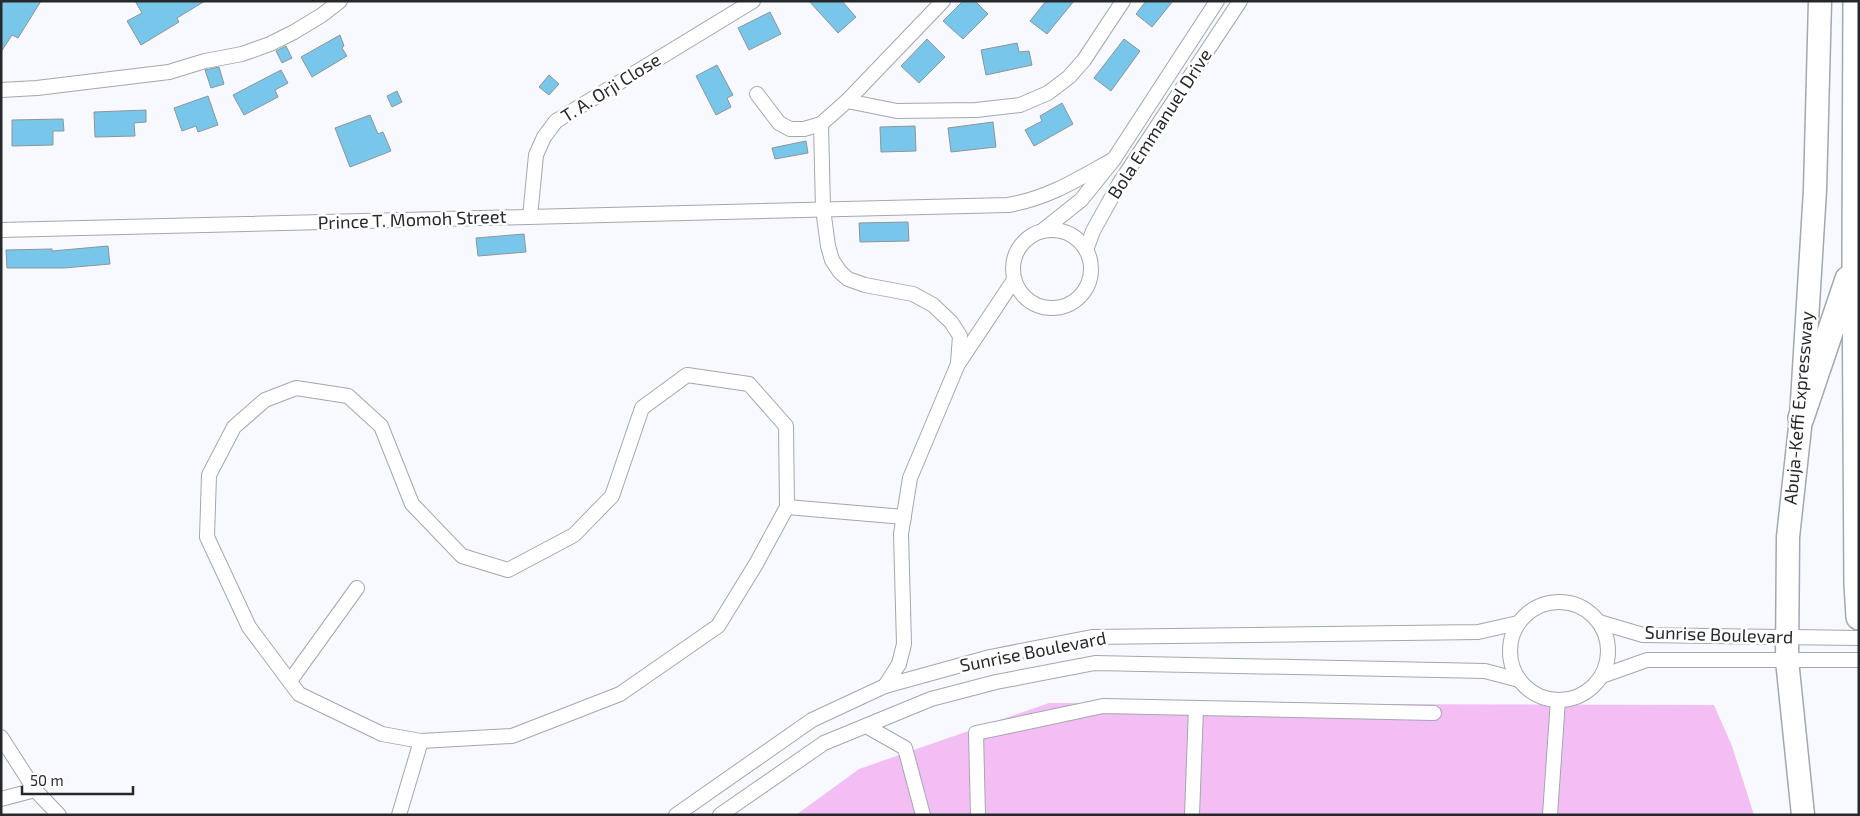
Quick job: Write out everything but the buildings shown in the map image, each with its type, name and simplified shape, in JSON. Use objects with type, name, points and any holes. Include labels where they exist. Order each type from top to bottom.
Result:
[{"type":"highway","name":"Abuja-Keffi Expressway","points":[[1804,815],[1790,702],[1786,638],[1788,537],[1801,418],[1815,190],[1820,1]]},
{"type":"highway","points":[[1856,1],[1856,584],[1859,618]]},
{"type":"highway","points":[[1801,418],[1855,260]]},
{"type":"street","points":[[1,90],[38,88],[169,72],[206,61],[242,54],[270,44],[294,32],[322,15],[340,1]]},
{"type":"street","name":"T. A. Orji Close","points":[[530,217],[536,155],[544,137],[556,122],[753,1]]},
{"type":"street","points":[[757,94],[779,123],[790,128],[804,129],[821,124],[847,101],[943,1]]},
{"type":"street","points":[[847,101],[897,111],[976,110],[1020,104],[1048,94],[1069,77],[1084,60],[1123,1]]},
{"type":"street","name":"Bola Emmanuel Drive","points":[[1042,231],[1081,200],[1114,159],[1217,1]]},
{"type":"street","name":"Bola Emmanuel Drive","points":[[1086,250],[1093,232],[1119,184],[1240,1]]},
{"type":"street","points":[[821,124],[823,209],[828,246],[832,260],[840,272],[848,279],[865,285],[913,294],[933,305],[951,322],[960,336],[958,364]]},
{"type":"street","name":"Prince T. Momoh Street","points":[[1,230],[1008,205],[1030,202],[1050,194],[1114,159]]},
{"type":"street","points":[[1055,230],[1067,233],[1078,240],[1086,250],[1091,263],[1091,276],[1086,289],[1078,299],[1067,306],[1054,309],[1041,307],[1020,292],[1014,280],[1013,268],[1016,255],[1022,244],[1031,236],[1042,231],[1055,230]]},
{"type":"street","points":[[885,686],[898,664],[904,644],[901,534],[910,478],[958,364],[1014,280]]},
{"type":"street","points":[[687,375],[749,384],[786,426],[787,507],[756,564],[718,626],[620,694],[512,736],[421,742],[382,734],[300,694],[249,626],[206,537],[209,475],[234,427],[265,400],[296,388],[348,396],[381,426],[412,504],[462,556],[508,570],[574,535],[612,496],[642,408],[687,375]]},
{"type":"street","points":[[787,507],[904,518]]},
{"type":"street","points":[[290,681],[357,588]]},
{"type":"street","points":[[1558,601],[1574,604],[1588,611],[1599,622],[1605,634],[1608,648],[1607,662],[1602,676],[1594,686],[1583,694],[1571,699],[1558,700],[1544,698],[1530,691],[1520,680],[1512,667],[1510,652],[1512,637],[1518,623],[1529,611],[1543,604],[1558,601]]},
{"type":"street","name":"Sunrise Boulevard","points":[[1599,622],[1643,634],[1859,638]]},
{"type":"street","name":"Sunrise Boulevard","points":[[676,815],[812,720],[885,686],[990,658],[1092,637],[1478,632],[1518,623]]},
{"type":"street","name":"Sunrise Boulevard","points":[[1602,676],[1647,660],[1859,660]]},
{"type":"street","name":"Sunrise Boulevard","points":[[720,815],[824,743],[931,699],[996,682],[1095,663],[1484,671],[1520,680]]},
{"type":"street","points":[[1550,815],[1558,700]]},
{"type":"street","points":[[978,815],[976,733],[1103,706],[1434,713]]},
{"type":"street","points":[[1192,815],[1196,708]]},
{"type":"street","points":[[866,726],[905,748],[923,815]]},
{"type":"street","points":[[1,737],[35,790],[59,815]]},
{"type":"street","points":[[399,815],[421,742]]},
{"type":"street","points":[[1,799],[35,790]]},
{"type":"shaded area","points":[[1049,703],[1714,705],[1732,746],[1754,815],[796,815],[859,769]]}]
